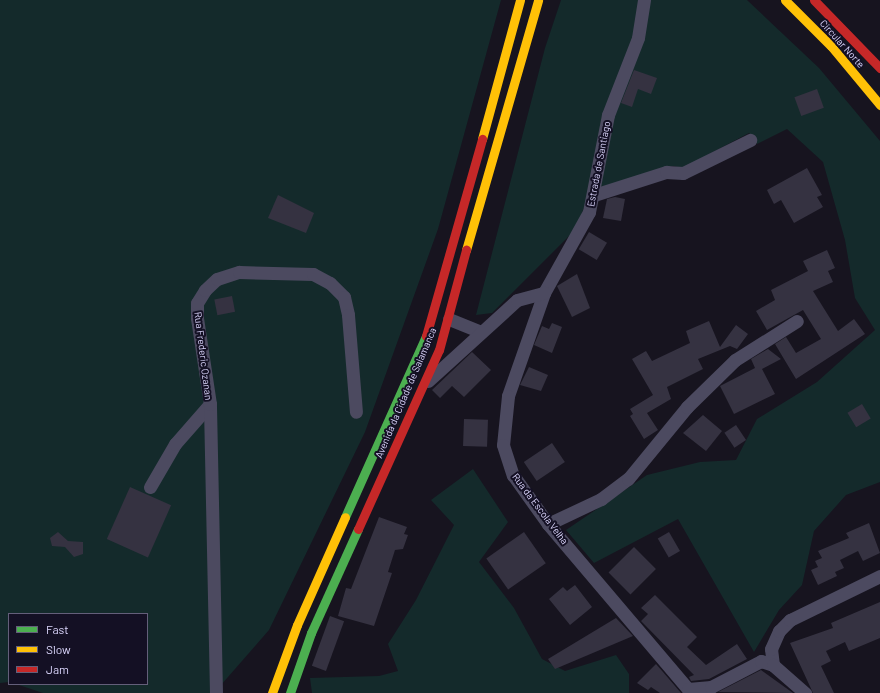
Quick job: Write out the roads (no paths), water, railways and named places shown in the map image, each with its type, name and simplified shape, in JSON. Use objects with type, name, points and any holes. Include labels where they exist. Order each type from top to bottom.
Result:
[{"type":"street","name":"Avenida da Cidade de Salamanca","points":[[272,693],[296,625],[431,324],[520,0]]},
{"type":"street","name":"Avenida da Cidade de Salamanca","points":[[290,693],[311,633],[424,384],[449,319],[513,77],[538,0]]},
{"type":"street","name":"Estrada de Santiago","points":[[544,293],[580,233],[594,195],[608,115],[638,38],[644,0]]},
{"type":"street","name":"Circular Norte","points":[[785,0],[832,46],[880,105]]},
{"type":"street","name":"Circular Norte","points":[[814,0],[880,68]]},
{"type":"street","points":[[594,195],[666,172],[683,173],[750,140]]},
{"type":"street","name":"Rua Frederic Ozanan","points":[[216,693],[210,404],[197,303],[217,279],[239,272],[290,271],[313,274],[344,297],[356,412]]},
{"type":"street","points":[[424,384],[479,331],[517,300],[544,293]]},
{"type":"street","name":"Rua da Escola Velha","points":[[544,293],[508,396],[503,445],[512,475],[548,524],[687,691]]},
{"type":"street","points":[[449,319],[479,331]]},
{"type":"street","points":[[548,524],[601,498],[628,479],[687,407],[735,360],[797,321]]},
{"type":"street","points":[[150,487],[175,444],[210,404]]},
{"type":"street","points":[[773,665],[772,649],[779,631],[790,620],[880,576]]},
{"type":"street","points":[[687,691],[720,688],[753,663],[761,661],[773,665],[805,693]]},
{"type":"street","points":[[207,693],[215,680]]}]
